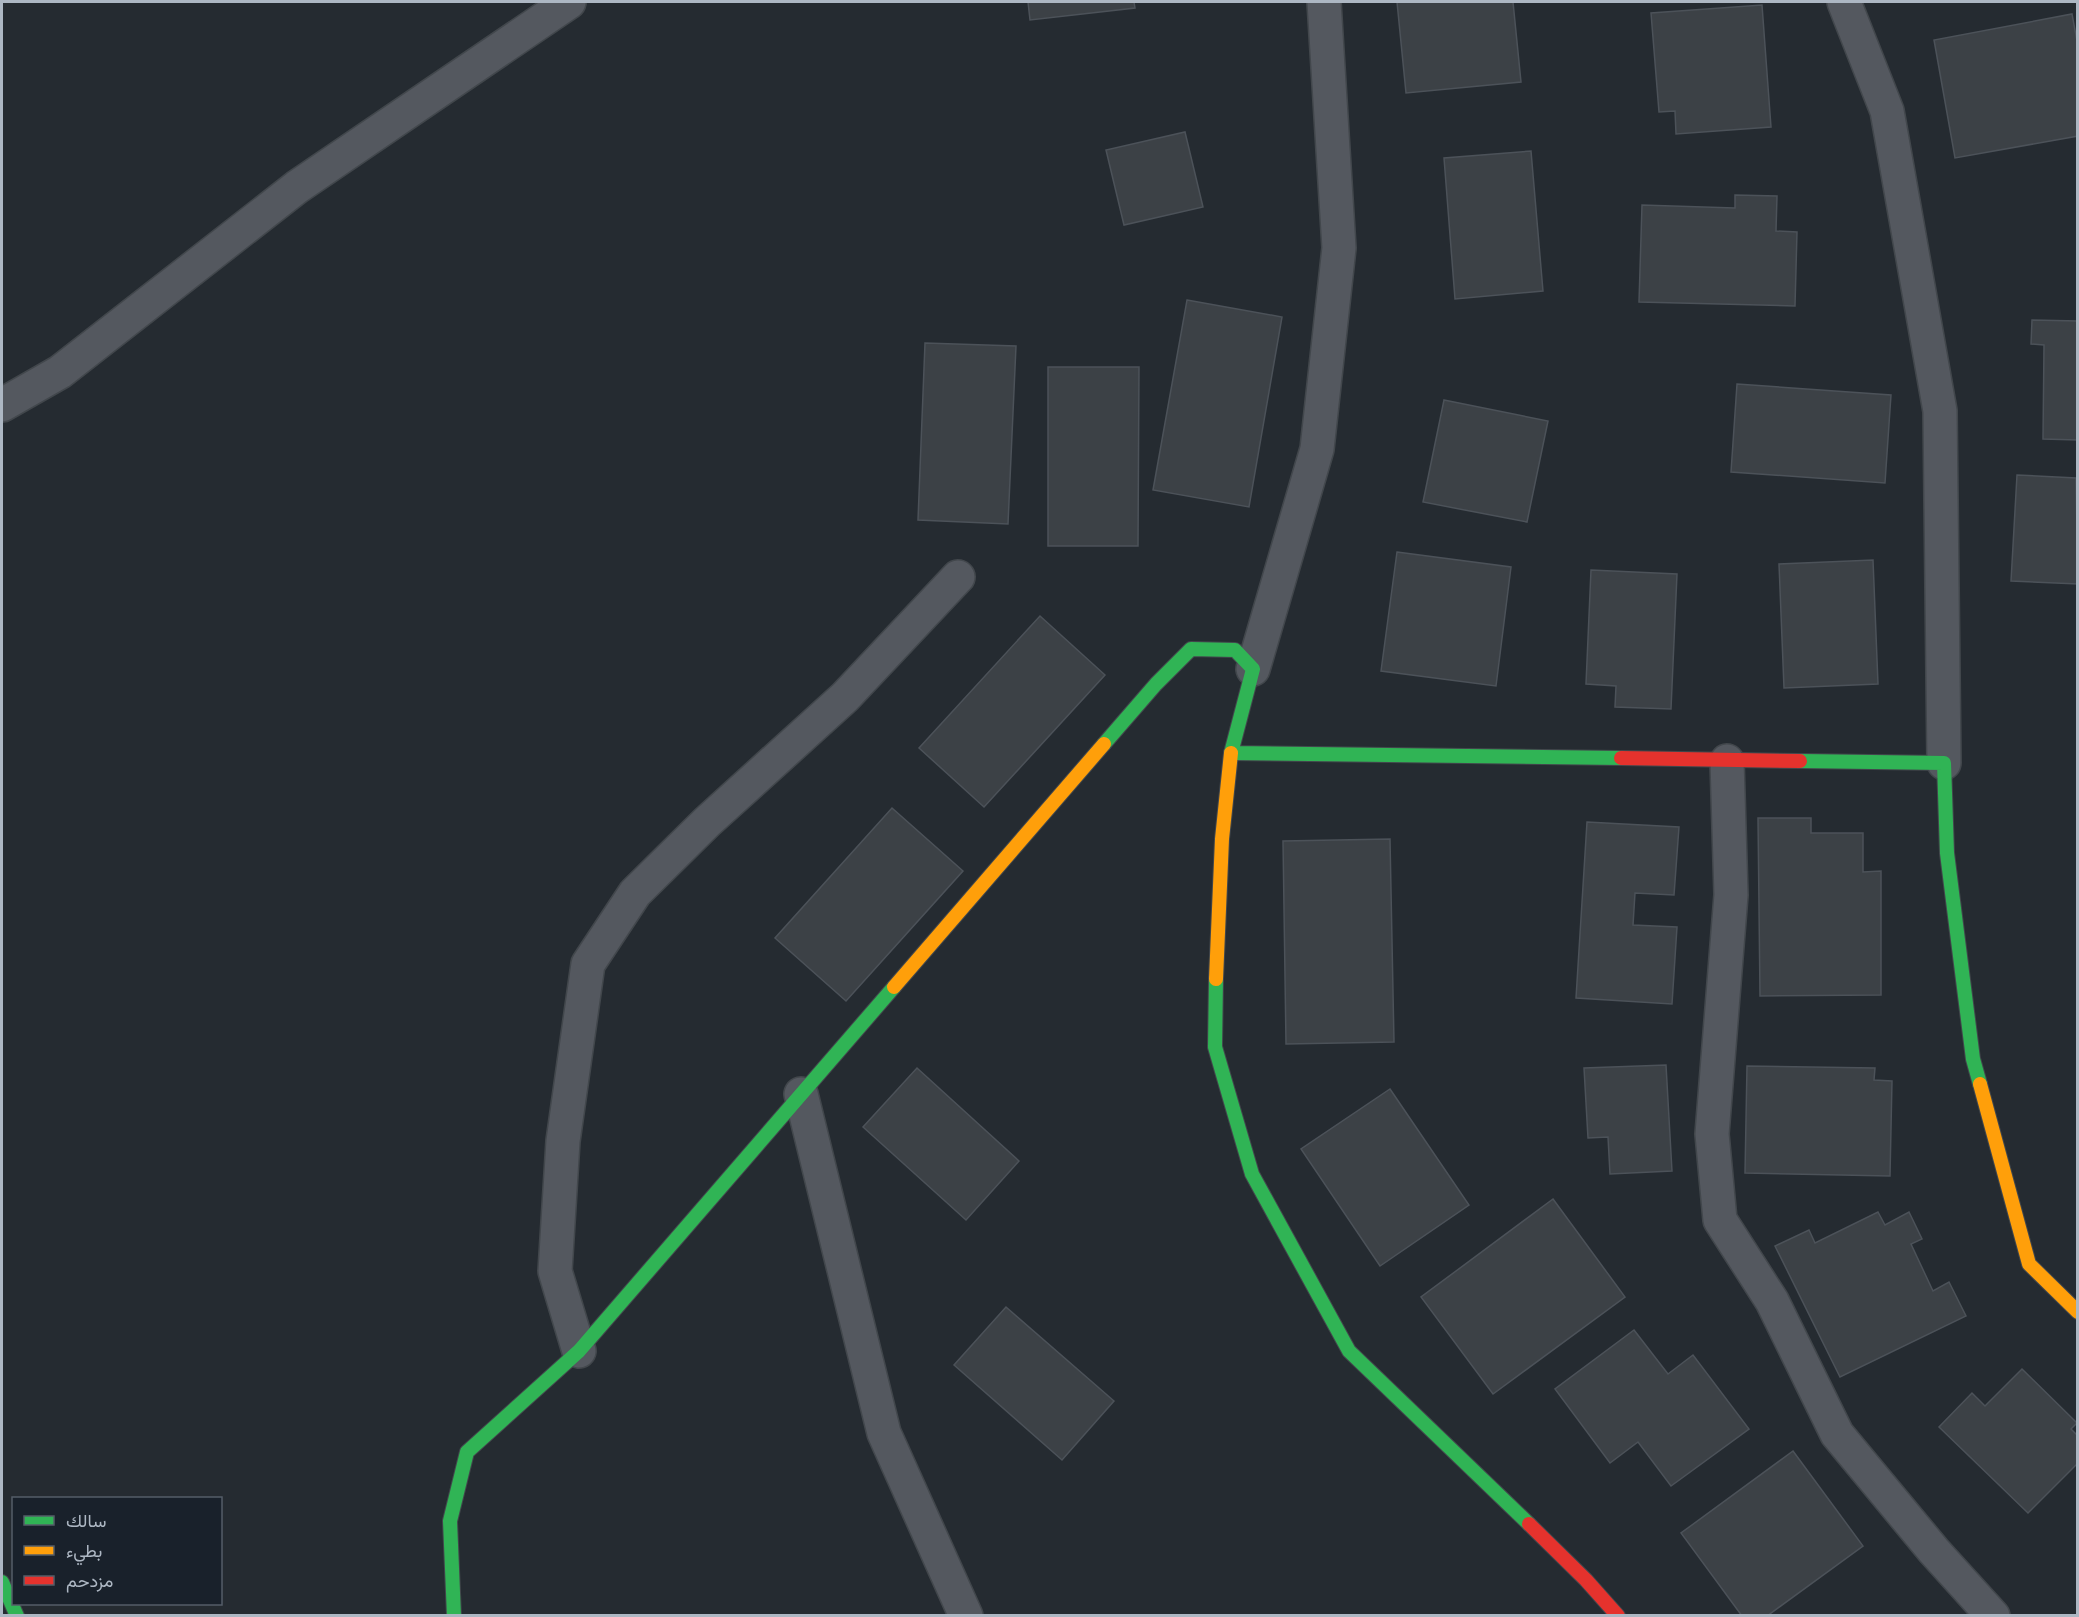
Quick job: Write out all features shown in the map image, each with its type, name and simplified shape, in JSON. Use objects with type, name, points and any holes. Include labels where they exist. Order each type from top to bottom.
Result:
[{"type":"street","points":[[2,405],[60,372],[297,187],[569,2]]},
{"type":"street","points":[[1324,2],[1339,248],[1317,449],[1231,753],[1218,916],[1215,1047],[1252,1174],[1349,1351],[1586,1580],[1618,1616]]},
{"type":"street","points":[[1844,2],[1887,111],[1940,411],[1947,853],[1973,1059],[2029,1264],[2078,1312]]},
{"type":"street","points":[[579,1351],[555,1271],[563,1142],[588,964],[635,893],[707,822],[845,697],[958,577]]},
{"type":"street","points":[[454,1616],[450,1521],[468,1452],[579,1351],[1155,684],[1191,650],[1235,650],[1253,669]]},
{"type":"street","points":[[1231,753],[1944,764]]},
{"type":"street","points":[[1727,761],[1731,895],[1712,1134],[1720,1220],[1772,1301],[1837,1434],[1934,1551],[1993,1616]]},
{"type":"street","points":[[801,1094],[884,1433],[966,1616]]},
{"type":"street","points":[[2,1582],[12,1605]]},
{"type":"building","points":[[1028,2],[1134,2],[1135,8],[1030,20]]},
{"type":"building","points":[[1397,2],[1513,2],[1521,82],[1406,93]]},
{"type":"building","points":[[1762,5],[1771,127],[1676,134],[1675,111],[1659,112],[1651,13]]},
{"type":"building","points":[[2072,14],[2078,46],[2078,136],[1955,158],[1934,40]]},
{"type":"building","points":[[1185,132],[1203,207],[1124,225],[1106,150]]},
{"type":"building","points":[[1531,151],[1543,291],[1455,299],[1444,158]]},
{"type":"building","points":[[1735,195],[1777,196],[1776,231],[1797,232],[1795,306],[1639,302],[1642,205],[1735,208]]},
{"type":"building","points":[[1187,300],[1282,317],[1249,507],[1153,490]]},
{"type":"building","points":[[2032,320],[2078,321],[2078,440],[2043,439],[2044,345],[2031,344]]},
{"type":"building","points":[[925,343],[1016,346],[1008,524],[918,520]]},
{"type":"building","points":[[1048,367],[1139,367],[1138,546],[1048,546]]},
{"type":"building","points":[[1737,384],[1891,395],[1885,483],[1731,472]]},
{"type":"building","points":[[1444,400],[1548,421],[1527,522],[1423,502]]},
{"type":"building","points":[[2017,475],[2076,478],[2078,584],[2011,581]]},
{"type":"building","points":[[1397,552],[1511,567],[1496,686],[1381,671]]},
{"type":"building","points":[[1873,560],[1878,684],[1784,688],[1779,564]]},
{"type":"building","points":[[1591,570],[1677,574],[1671,709],[1615,707],[1616,686],[1586,684]]},
{"type":"building","points":[[1040,616],[1105,675],[984,807],[919,748]]},
{"type":"building","points":[[892,808],[963,871],[846,1001],[775,938]]},
{"type":"building","points":[[1758,818],[1811,818],[1811,833],[1863,833],[1863,872],[1881,871],[1881,995],[1760,996]]},
{"type":"building","points":[[1587,822],[1679,827],[1674,895],[1635,893],[1633,925],[1677,927],[1672,1004],[1576,998]]},
{"type":"building","points":[[1390,839],[1394,1042],[1286,1044],[1283,841]]},
{"type":"building","points":[[1666,1065],[1672,1171],[1610,1174],[1608,1137],[1588,1138],[1584,1068]]},
{"type":"building","points":[[1747,1066],[1875,1068],[1874,1080],[1892,1081],[1890,1176],[1745,1173]]},
{"type":"building","points":[[917,1068],[1019,1161],[966,1220],[863,1127]]},
{"type":"building","points":[[1390,1089],[1469,1205],[1380,1266],[1301,1149]]},
{"type":"building","points":[[1553,1199],[1625,1297],[1493,1394],[1421,1297]]},
{"type":"building","points":[[1878,1212],[1885,1225],[1909,1212],[1922,1239],[1911,1244],[1933,1291],[1949,1282],[1966,1316],[1840,1377],[1775,1246],[1809,1230],[1815,1243]]},
{"type":"building","points":[[1006,1307],[1114,1401],[1062,1460],[954,1365]]},
{"type":"building","points":[[1634,1330],[1668,1374],[1693,1355],[1749,1429],[1671,1486],[1638,1442],[1610,1463],[1555,1389]]},
{"type":"building","points":[[2022,1369],[2077,1423],[2071,1429],[2078,1436],[2078,1463],[2028,1513],[1939,1427],[1972,1393],[1985,1406]]},
{"type":"building","points":[[1793,1451],[1863,1546],[1767,1616],[1742,1616],[1681,1533]]},
{"type":"traffic: fast","points":[[1104,744],[1156,684],[1191,649],[1235,650],[1253,669],[1231,753],[1621,758]]},
{"type":"traffic: fast","points":[[1800,761],[1944,763],[1947,853],[1973,1059],[1980,1084]]},
{"type":"traffic: fast","points":[[1216,979],[1215,1047],[1252,1174],[1349,1351],[1529,1524]]},
{"type":"traffic: fast","points":[[454,1616],[450,1521],[467,1452],[579,1351],[894,987]]},
{"type":"traffic: fast","points":[[2,1582],[12,1605]]},
{"type":"traffic: fast","points":[[12,1605],[17,1616]]},
{"type":"traffic: slow","points":[[894,987],[1104,744]]},
{"type":"traffic: slow","points":[[1216,979],[1222,839],[1231,753]]},
{"type":"traffic: slow","points":[[1980,1084],[2029,1264],[2078,1312]]},
{"type":"traffic: jam","points":[[1621,758],[1800,761]]},
{"type":"traffic: jam","points":[[1529,1524],[1586,1580],[1618,1616]]}]
